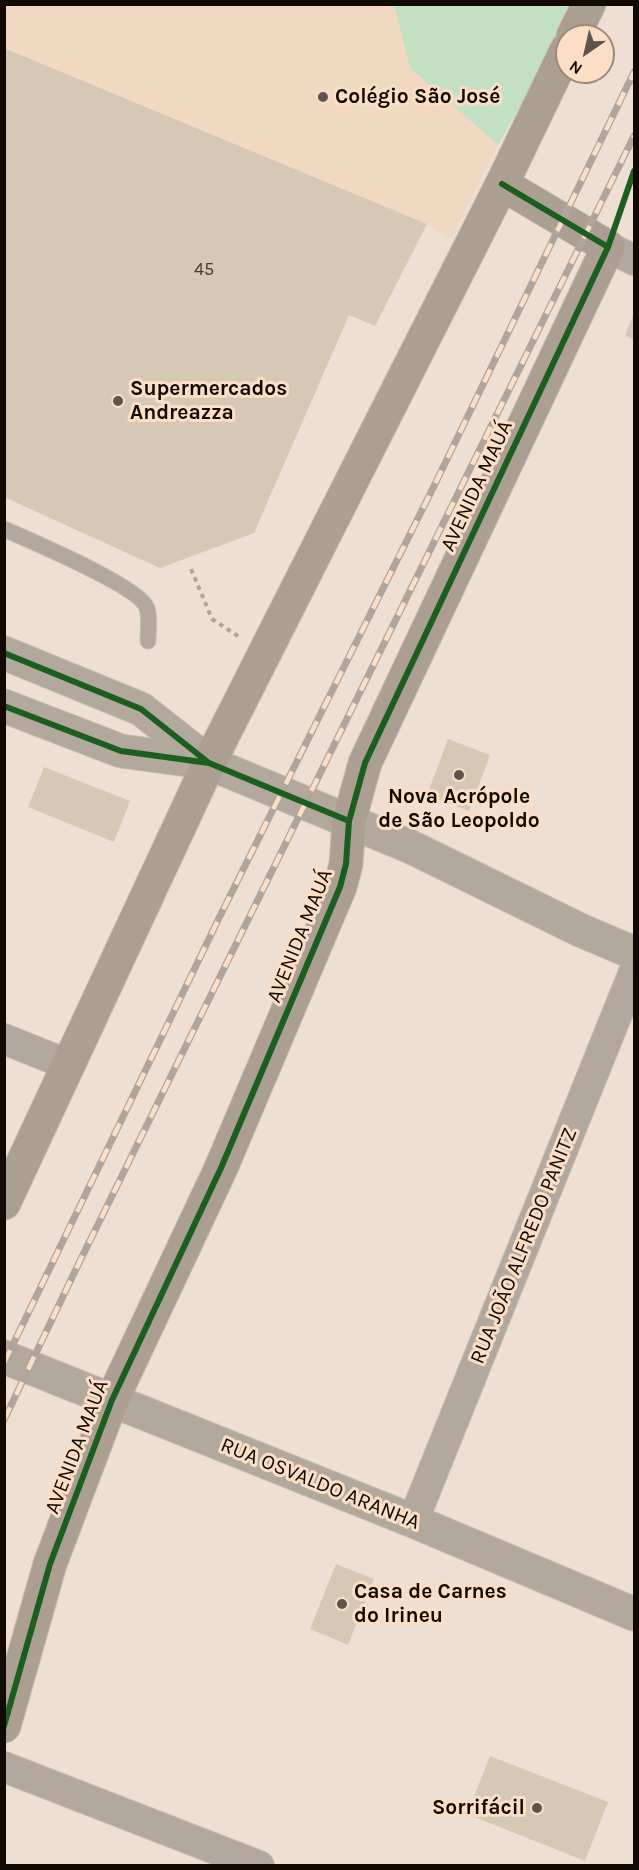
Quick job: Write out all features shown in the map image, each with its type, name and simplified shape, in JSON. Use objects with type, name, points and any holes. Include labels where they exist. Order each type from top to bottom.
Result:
[{"type":"main road","points":[[579,24],[589,4]]},
{"type":"main road","points":[[4,1203],[209,763],[502,184],[555,74]]},
{"type":"main road","name":"AVENIDA MAUÁ","points":[[4,1726],[50,1564],[112,1400],[222,1168],[340,887],[346,864],[349,821],[365,763],[621,253],[502,184]]},
{"type":"street","points":[[4,653],[141,709],[209,763]]},
{"type":"street","points":[[4,706],[121,751],[209,763],[411,847],[580,930],[634,953]]},
{"type":"street","name":"RUA JOÃO ALFREDO PANITZ","points":[[413,1521],[634,972]]},
{"type":"street","points":[[4,1039],[69,1065]]},
{"type":"street","name":"RUA OSVALDO ARANHA","points":[[4,1357],[413,1521],[634,1614]]},
{"type":"street","points":[[4,1767],[259,1866]]},
{"type":"lane","points":[[4,529],[93,571],[137,596],[147,608],[148,641]]},
{"type":"path","points":[[191,569],[212,619],[236,636],[267,646]]},
{"type":"shaded area","name":"Colégio São José","points":[[4,5],[577,5],[566,24],[555,24],[555,44],[498,145],[451,239],[427,224],[5,48]]},
{"type":"green space","points":[[394,5],[577,5],[566,24],[555,24],[555,44],[498,145],[410,68]]},
{"type":"building","points":[[4,48],[427,224],[375,326],[349,315],[254,533],[160,568],[4,497]]},
{"type":"building","points":[[634,313],[634,340],[625,335]]},
{"type":"building","name":"Nova Acrópole de São Leopoldo","points":[[448,739],[490,755],[469,811],[427,795]]},
{"type":"building","points":[[44,767],[130,801],[114,842],[28,807]]},
{"type":"building","name":"Casa de Carnes do Irineu","points":[[336,1564],[374,1579],[348,1645],[310,1629]]},
{"type":"building","name":"Sorrifácil","points":[[490,1756],[608,1802],[585,1861],[467,1814]]},
{"type":"railway","points":[[4,1363],[220,916],[435,484],[634,72]]},
{"type":"railway","points":[[4,1420],[77,1267],[634,136]]},
{"type":"cycle path","points":[[4,1726],[50,1564],[112,1400],[221,1168],[340,887],[346,864],[349,821],[365,763],[608,247],[634,171]]},
{"type":"cycle path","points":[[502,184],[608,247]]},
{"type":"cycle path","points":[[4,653],[141,709],[209,763]]},
{"type":"cycle path","points":[[4,706],[121,751],[209,763],[349,821]]},
{"type":"place","name":"Colégio São José","points":[[323,97]]},
{"type":"place","name":"Supermercados Andreazza","points":[[118,401]]},
{"type":"place","name":"Nova Acrópole de São Leopoldo","points":[[459,775]]},
{"type":"place","name":"Casa de Carnes do Irineu","points":[[342,1604]]},
{"type":"place","name":"Sorrifácil","points":[[537,1808]]}]
